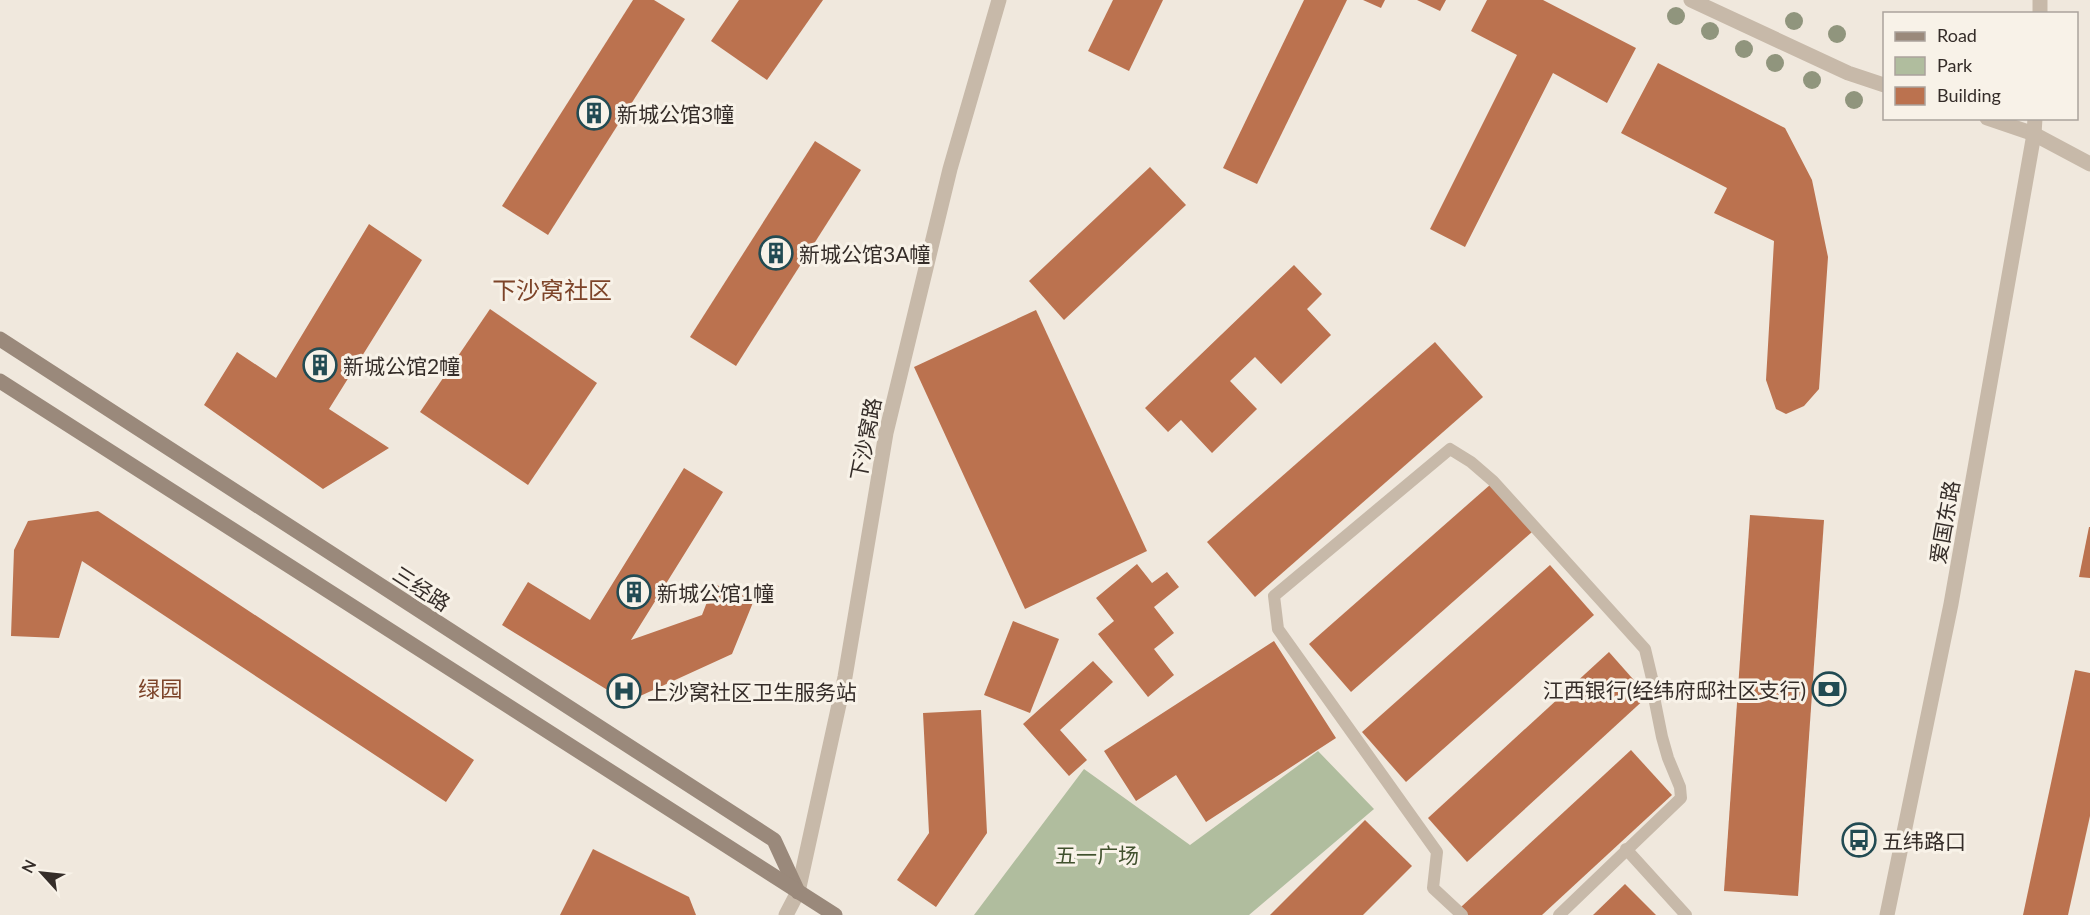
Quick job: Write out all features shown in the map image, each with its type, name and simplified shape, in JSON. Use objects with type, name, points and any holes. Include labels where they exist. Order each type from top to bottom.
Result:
[{"type":"main road","name":"三经路","points":[[0,339],[774,840],[798,892]]},
{"type":"main road","points":[[0,381],[835,915]]},
{"type":"street","name":"下沙窝路","points":[[786,915],[798,892],[845,677],[886,433],[950,169],[999,0]]},
{"type":"street","points":[[1691,0],[1848,73],[1883,85]]},
{"type":"street","points":[[1993,120],[2034,134],[2090,164]]},
{"type":"street","name":"爱国东路","points":[[1887,915],[1951,604],[2035,120]]},
{"type":"lane","points":[[1462,915],[1434,888],[1437,852],[1278,629],[1275,596],[1450,449],[1471,462],[1493,481],[1645,649],[1655,691],[1662,737],[1680,787],[1681,798],[1558,915]]},
{"type":"lane","points":[[1626,849],[1686,915]]},
{"type":"green space","name":"五一广场","points":[[1318,751],[1374,809],[1249,915],[974,915],[1084,769],[1190,845]]},
{"type":"building","name":"新城公馆3幢","points":[[633,0],[654,0],[685,19],[548,235],[502,206]]},
{"type":"building","points":[[739,0],[823,0],[767,80],[711,41]]},
{"type":"building","points":[[1113,0],[1163,0],[1129,71],[1088,51]]},
{"type":"building","points":[[1304,0],[1347,0],[1257,184],[1223,168]]},
{"type":"building","points":[[1363,0],[1385,0],[1381,8]]},
{"type":"building","points":[[1417,0],[1446,0],[1440,11]]},
{"type":"building","points":[[1487,0],[1543,0],[1636,48],[1607,103],[1553,73],[1465,247],[1430,229],[1517,55],[1471,31]]},
{"type":"building","points":[[1658,63],[1785,128],[1812,180],[1828,257],[1819,389],[1804,406],[1786,414],[1776,409],[1766,380],[1774,241],[1714,213],[1727,188],[1621,133]]},
{"type":"building","name":"新城公馆3A幢","points":[[815,141],[861,170],[736,366],[690,337]]},
{"type":"building","points":[[1150,167],[1186,205],[1064,320],[1029,281]]},
{"type":"building","name":"新城公馆2幢","points":[[369,224],[422,260],[329,409],[389,448],[323,489],[204,405],[237,352],[276,378]]},
{"type":"building","points":[[1294,265],[1322,294],[1307,309],[1331,335],[1281,384],[1255,357],[1230,381],[1257,409],[1212,453],[1181,420],[1168,432],[1145,408]]},
{"type":"building","points":[[490,309],[597,383],[528,485],[420,412]]},
{"type":"building","points":[[1036,310],[1147,551],[1025,609],[914,367]]},
{"type":"building","points":[[1435,342],[1483,397],[1255,597],[1207,542]]},
{"type":"building","name":"新城公馆1幢","points":[[684,468],[723,492],[631,640],[702,615],[714,584],[754,600],[732,654],[627,702],[502,625],[528,582],[590,620]]},
{"type":"building","points":[[1491,484],[1532,532],[1351,692],[1309,644]]},
{"type":"building","points":[[98,511],[474,760],[446,802],[82,561],[59,638],[11,636],[14,550],[28,521]]},
{"type":"building","points":[[1750,515],[1824,520],[1798,896],[1724,891]]},
{"type":"building","points":[[2090,527],[2090,578],[2079,577]]},
{"type":"building","points":[[1137,564],[1152,583],[1167,572],[1179,587],[1154,607],[1174,633],[1154,649],[1174,675],[1148,697],[1098,634],[1114,621],[1096,598]]},
{"type":"building","points":[[1550,565],[1594,615],[1406,782],[1362,732]]},
{"type":"building","points":[[1013,621],[1059,639],[1030,713],[984,695]]},
{"type":"building","points":[[1274,641],[1336,738],[1206,822],[1176,775],[1136,801],[1104,751]]},
{"type":"building","points":[[1609,652],[1648,696],[1467,862],[1428,818]]},
{"type":"building","points":[[1093,661],[1113,682],[1060,730],[1087,760],[1069,776],[1023,724]]},
{"type":"building","points":[[2075,670],[2090,673],[2090,816],[2068,915],[2023,915]]},
{"type":"building","points":[[981,710],[987,833],[936,907],[897,880],[929,833],[923,713]]},
{"type":"building","points":[[1631,750],[1672,795],[1542,915],[1468,915],[1461,907]]},
{"type":"building","points":[[1365,820],[1412,866],[1363,915],[1270,915]]},
{"type":"building","points":[[593,849],[689,897],[696,915],[560,915]]},
{"type":"building","points":[[1625,884],[1656,915],[1593,915]]},
{"type":"place","name":"新城公馆3幢","points":[[594,113]]},
{"type":"place","name":"新城公馆3A幢","points":[[776,253]]},
{"type":"place","name":"新城公馆2幢","points":[[320,365]]},
{"type":"place","name":"新城公馆1幢","points":[[634,592]]},
{"type":"place","name":"江西银行(经纬府邸社区支行)","points":[[1829,689]]},
{"type":"place","name":"上沙窝社区卫生服务站","points":[[624,691]]},
{"type":"place","name":"五纬路口","points":[[1859,840]]},
{"type":"district","name":"下沙窝社区","points":[[552,289]]},
{"type":"district","name":"绿园","points":[[160,688]]}]
